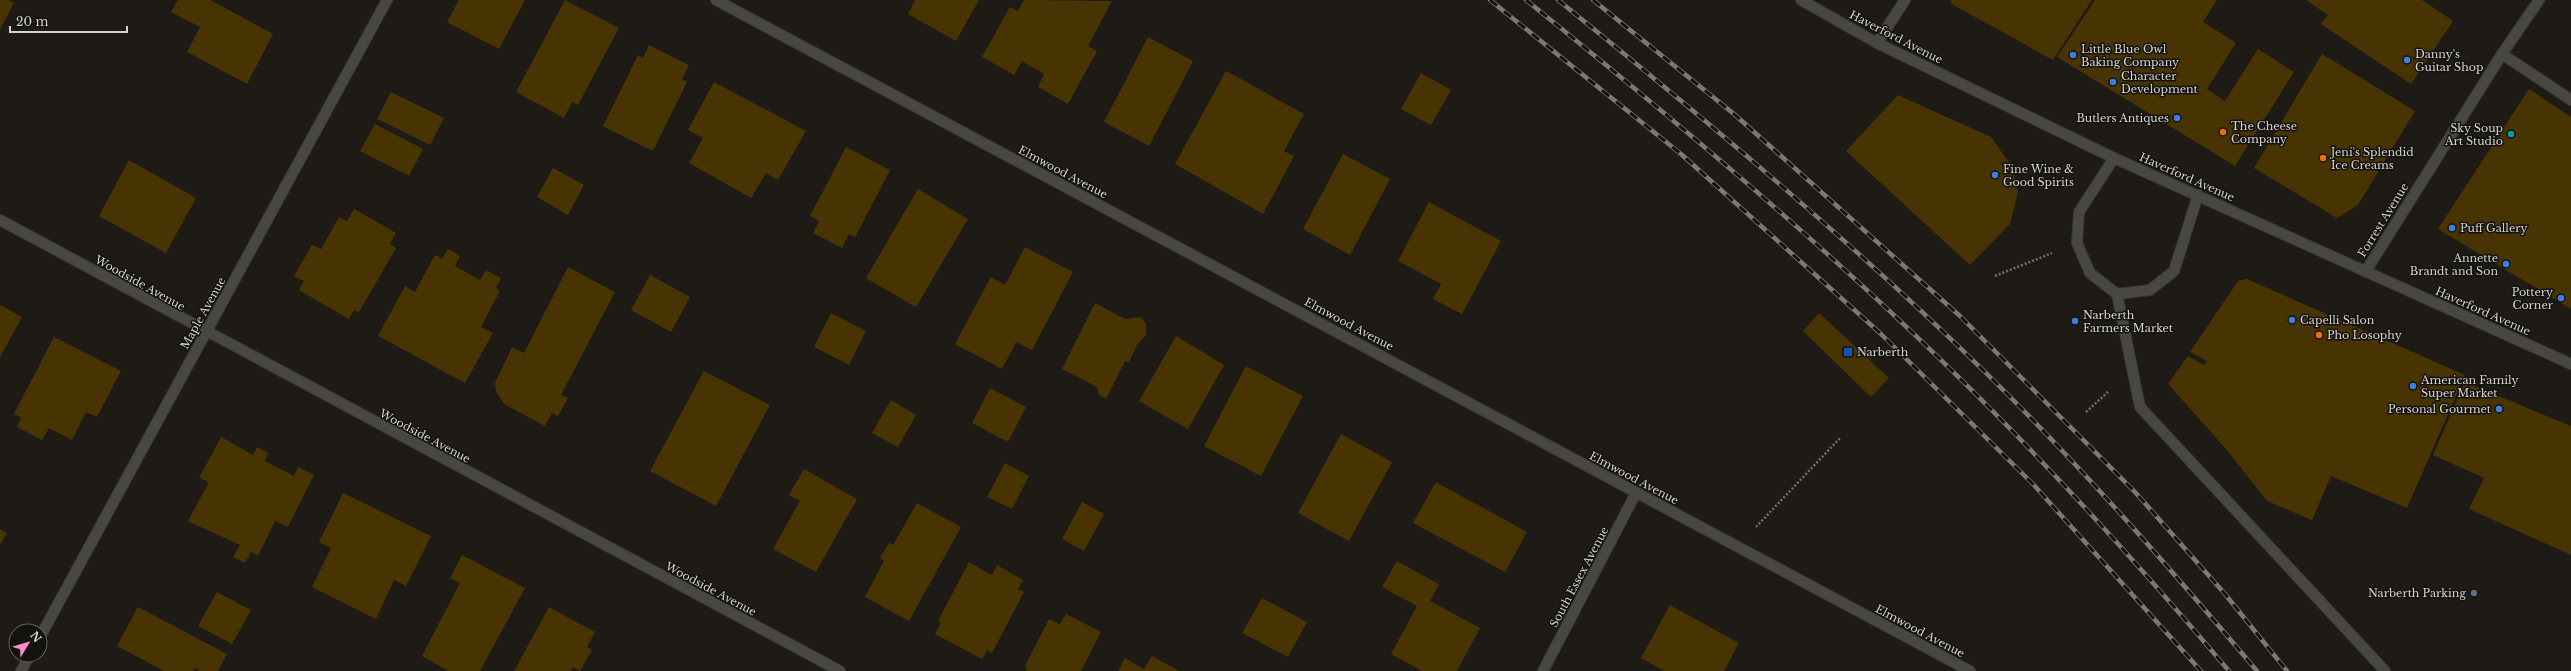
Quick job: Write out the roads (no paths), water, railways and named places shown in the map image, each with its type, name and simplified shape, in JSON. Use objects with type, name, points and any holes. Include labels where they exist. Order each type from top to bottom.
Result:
[{"type":"street","name":"Maple Avenue","points":[[48,623],[388,0]]},
{"type":"street","name":"Elmwood Avenue","points":[[716,0],[1970,671]]},
{"type":"street","name":"Haverford Avenue","points":[[1801,0],[1877,43],[2114,158],[2571,364]]},
{"type":"street","points":[[1877,43],[1905,0]]},
{"type":"street","name":"Forrest Avenue","points":[[2366,271],[2502,54],[2538,0]]},
{"type":"street","points":[[2502,54],[2571,100]]},
{"type":"street","points":[[2114,158],[2079,212],[2077,243],[2090,273],[2117,294],[2140,407],[2385,671]]},
{"type":"street","points":[[2117,294],[2150,290],[2174,271],[2198,195]]},
{"type":"street","name":"Woodside Avenue","points":[[0,220],[206,332],[840,671]]},
{"type":"street","name":"South Essex Avenue","points":[[1543,671],[1636,493]]},
{"type":"railway","points":[[1490,0],[1681,154],[1880,333],[2032,483],[2201,671]]},
{"type":"railway","points":[[1526,0],[1727,166],[1857,281],[1920,340],[1983,401],[2067,488],[2138,566],[2229,671]]},
{"type":"railway","points":[[1558,0],[1776,181],[1934,323],[2056,444],[2124,518],[2257,671]]},
{"type":"railway","points":[[1593,0],[1734,114],[1960,316],[2135,492],[2225,594],[2287,671]]},
{"type":"place","name":"Little Blue Owl Baking Company","points":[[2073,55]]},
{"type":"place","name":"Danny's Guitar Shop","points":[[2407,60]]},
{"type":"place","name":"Character Development","points":[[2113,82]]},
{"type":"place","name":"Butlers Antiques","points":[[2177,118]]},
{"type":"place","name":"The Cheese Company","points":[[2223,132]]},
{"type":"place","name":"Sky Soup Art Studio","points":[[2511,134]]},
{"type":"place","name":"Jeni's Splendid Ice Creams","points":[[2323,158]]},
{"type":"place","name":"Fine Wine & Good Spirits","points":[[1995,175]]},
{"type":"place","name":"Puff Gallery","points":[[2452,228]]},
{"type":"place","name":"Annette Brandt and Son","points":[[2506,264]]},
{"type":"place","name":"Pottery Corner","points":[[2561,298]]},
{"type":"place","name":"Capelli Salon","points":[[2292,320]]},
{"type":"place","name":"Narberth Farmers Market","points":[[2075,321]]},
{"type":"place","name":"Pho Losophy","points":[[2319,335]]},
{"type":"place","name":"Narberth","points":[[1848,352]]},
{"type":"place","name":"American Family Super Market","points":[[2413,386]]},
{"type":"place","name":"Personal Gourmet","points":[[2499,409]]},
{"type":"place","name":"Narberth Parking","points":[[2474,593]]}]
